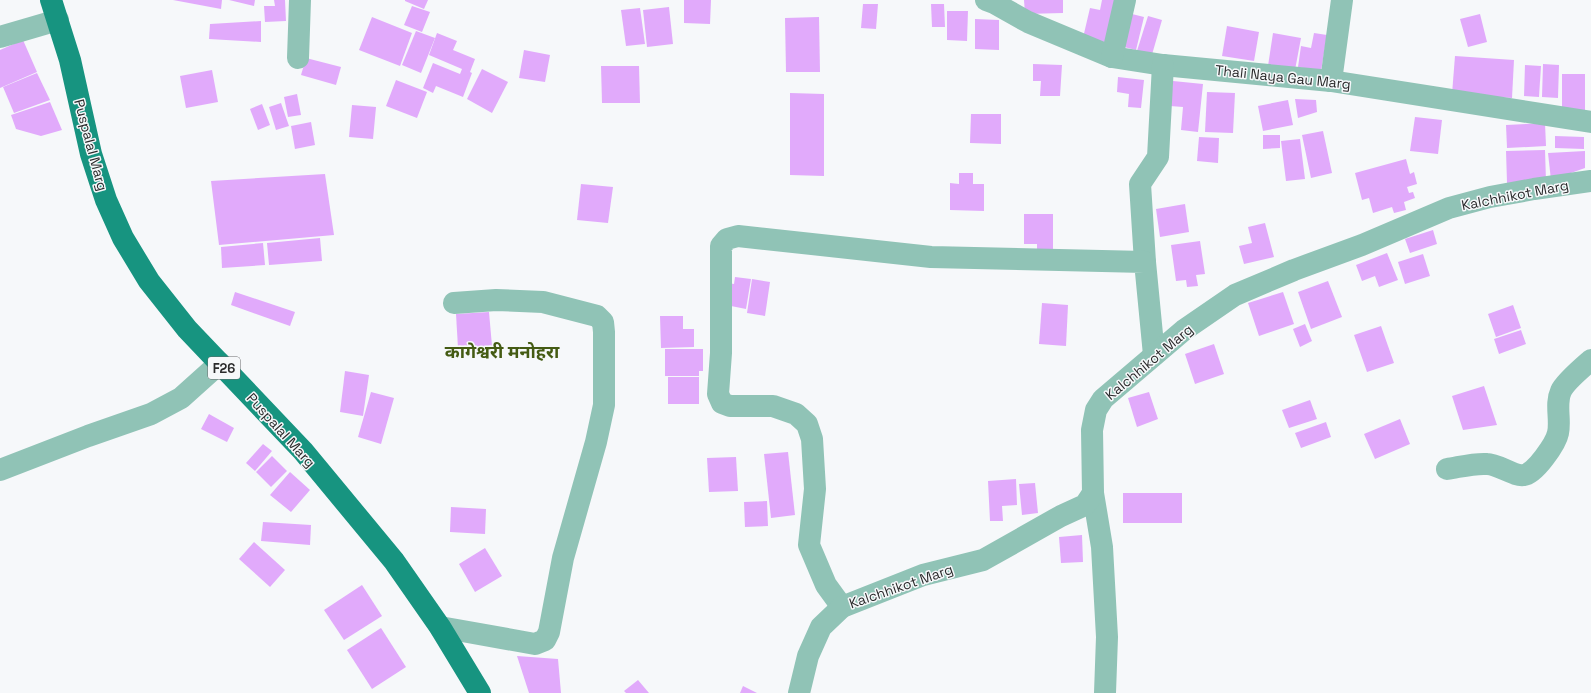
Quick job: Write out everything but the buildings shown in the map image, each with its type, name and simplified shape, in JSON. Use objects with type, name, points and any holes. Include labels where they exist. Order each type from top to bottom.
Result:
[{"type":"main road","name":"Puspalal Marg","points":[[55,10],[70,60],[91,154],[106,200],[123,238],[149,281],[187,329],[303,451],[394,561],[440,627],[480,693]]},
{"type":"street","points":[[298,58],[300,0]]},
{"type":"street","name":"Thali Naya Gau Marg","points":[[986,0],[1028,22],[1112,57],[1164,65],[1331,81],[1591,122]]},
{"type":"street","points":[[1112,57],[1126,0]]},
{"type":"street","points":[[1331,81],[1342,0]]},
{"type":"street","points":[[0,37],[55,10]]},
{"type":"street","points":[[1154,355],[1145,262],[1140,184],[1158,157],[1164,65]]},
{"type":"street","name":"Kalchhikot Marg","points":[[800,693],[808,656],[821,627],[842,607],[923,575],[983,560],[1054,520],[1085,505],[1093,493],[1092,430],[1096,410],[1103,399],[1184,330],[1235,295],[1294,270],[1362,245],[1450,208],[1490,197],[1591,181]]},
{"type":"street","points":[[842,607],[826,585],[809,544],[815,489],[812,440],[807,424],[796,414],[773,406],[730,406],[722,403],[718,394],[721,352],[722,246],[727,239],[738,236],[930,257],[1145,262]]},
{"type":"street","points":[[440,627],[535,644],[545,640],[549,632],[563,558],[596,442],[604,405],[604,332],[602,322],[597,316],[543,302],[496,300],[454,303]]},
{"type":"street","points":[[1447,469],[1488,464],[1524,476],[1530,473],[1543,461],[1558,434],[1558,407],[1561,390],[1577,372],[1591,360]]},
{"type":"street","points":[[0,470],[150,414],[181,398],[220,364]]},
{"type":"street","points":[[1093,493],[1102,547],[1107,629],[1105,693]]},
{"type":"district","name":"कागेश्वरी मनोहरा","points":[[502,352]]}]
